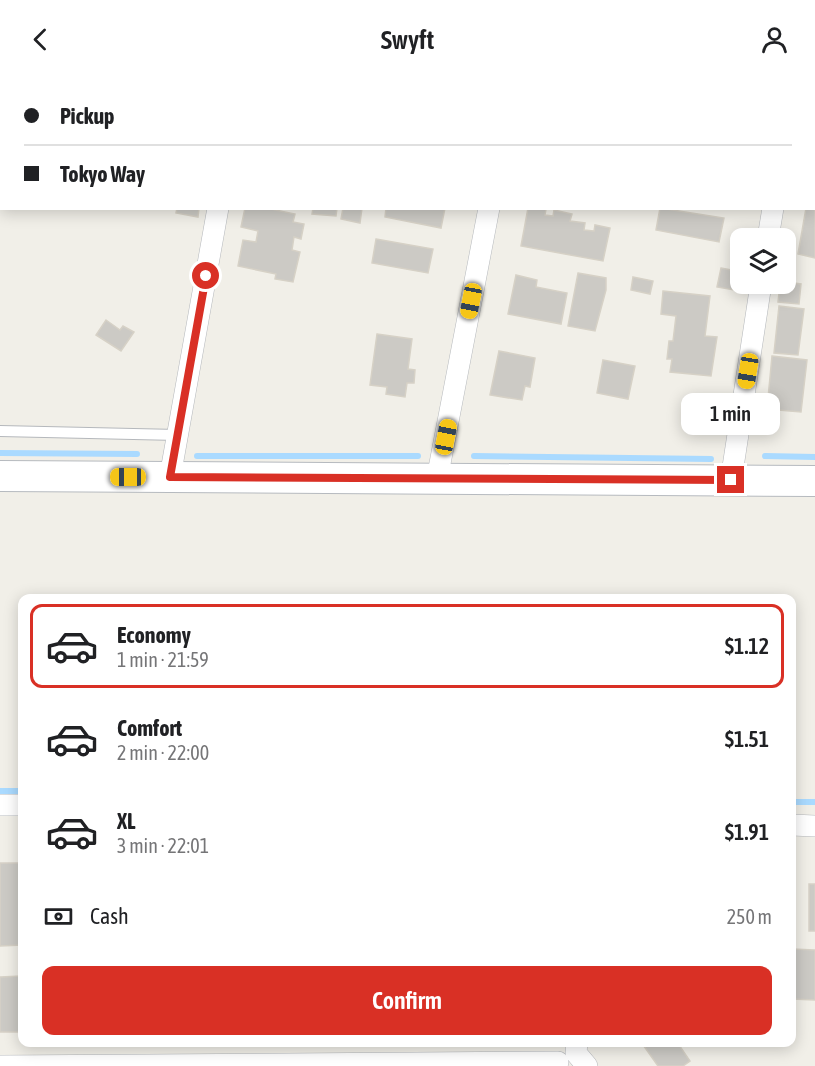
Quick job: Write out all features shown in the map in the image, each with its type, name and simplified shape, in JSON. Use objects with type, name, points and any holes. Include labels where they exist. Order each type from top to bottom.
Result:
[{"type":"main road","points":[[0,476],[815,481]]},
{"type":"street","points":[[170,477],[218,210]]},
{"type":"street","points":[[437,479],[489,210]]},
{"type":"street","points":[[770,228],[773,210]]},
{"type":"street","points":[[731,480],[759,294]]},
{"type":"street","points":[[0,805],[18,806]]},
{"type":"street","points":[[796,825],[815,826]]},
{"type":"street","points":[[0,1066],[570,1058]]},
{"type":"lane","points":[[0,430],[178,435]]},
{"type":"building","points":[[177,210],[199,210],[198,217],[176,213]]},
{"type":"building","points":[[245,210],[276,210],[295,214],[293,222],[304,224],[301,239],[294,237],[292,250],[300,252],[293,282],[275,279],[276,274],[238,266],[243,240],[256,242],[258,231],[241,227]]},
{"type":"building","points":[[313,210],[337,210],[336,216],[312,214]]},
{"type":"building","points":[[343,210],[362,210],[360,223],[341,219]]},
{"type":"building","points":[[386,210],[445,210],[441,228],[385,217]]},
{"type":"building","points":[[528,210],[546,210],[545,215],[553,216],[554,210],[572,214],[570,221],[585,223],[584,230],[594,231],[595,225],[610,228],[603,261],[521,246]]},
{"type":"building","points":[[660,210],[724,218],[719,242],[656,230]]},
{"type":"building","points":[[806,210],[815,210],[815,258],[798,254]]},
{"type":"building","points":[[376,239],[433,249],[428,273],[372,263]]},
{"type":"building","points":[[721,268],[730,270],[730,289],[717,287]]},
{"type":"building","points":[[578,273],[606,278],[606,290],[595,331],[568,326]]},
{"type":"building","points":[[516,275],[537,280],[536,287],[567,293],[561,324],[508,314]]},
{"type":"building","points":[[633,277],[653,281],[650,294],[631,290]]},
{"type":"building","points":[[796,283],[801,284],[799,304],[778,302],[779,294],[796,294]]},
{"type":"building","points":[[663,291],[710,296],[705,336],[717,337],[711,376],[670,372],[672,359],[667,359],[669,341],[673,341],[676,316],[661,314]]},
{"type":"building","points":[[779,306],[804,309],[798,355],[774,353]]},
{"type":"building","points":[[106,320],[120,330],[123,326],[134,332],[121,351],[96,335]]},
{"type":"building","points":[[377,334],[412,339],[408,369],[415,370],[414,383],[407,383],[405,397],[386,394],[387,387],[370,385]]},
{"type":"building","points":[[499,351],[535,358],[530,387],[525,386],[522,400],[490,395]]},
{"type":"building","points":[[772,356],[807,360],[801,412],[767,409]]},
{"type":"building","points":[[603,360],[635,366],[628,399],[597,393]]},
{"type":"building","points":[[0,863],[18,863],[18,945],[0,946]]},
{"type":"building","points":[[809,884],[815,884],[815,931],[809,931]]},
{"type":"building","points":[[796,949],[815,950],[815,1000],[796,999]]},
{"type":"building","points":[[18,976],[18,1032],[0,1032],[0,977]]},
{"type":"building","points":[[645,1047],[680,1047],[690,1061],[683,1066],[658,1066]]},
{"type":"waterway","points":[[0,453],[137,454]]},
{"type":"waterway","points":[[197,456],[418,456]]},
{"type":"waterway","points":[[474,456],[711,459]]},
{"type":"waterway","points":[[765,456],[815,457]]},
{"type":"waterway","points":[[0,791],[18,791]]},
{"type":"waterway","points":[[796,802],[815,802]]},
{"type":"route","points":[[206,276],[170,477],[731,480]]}]
